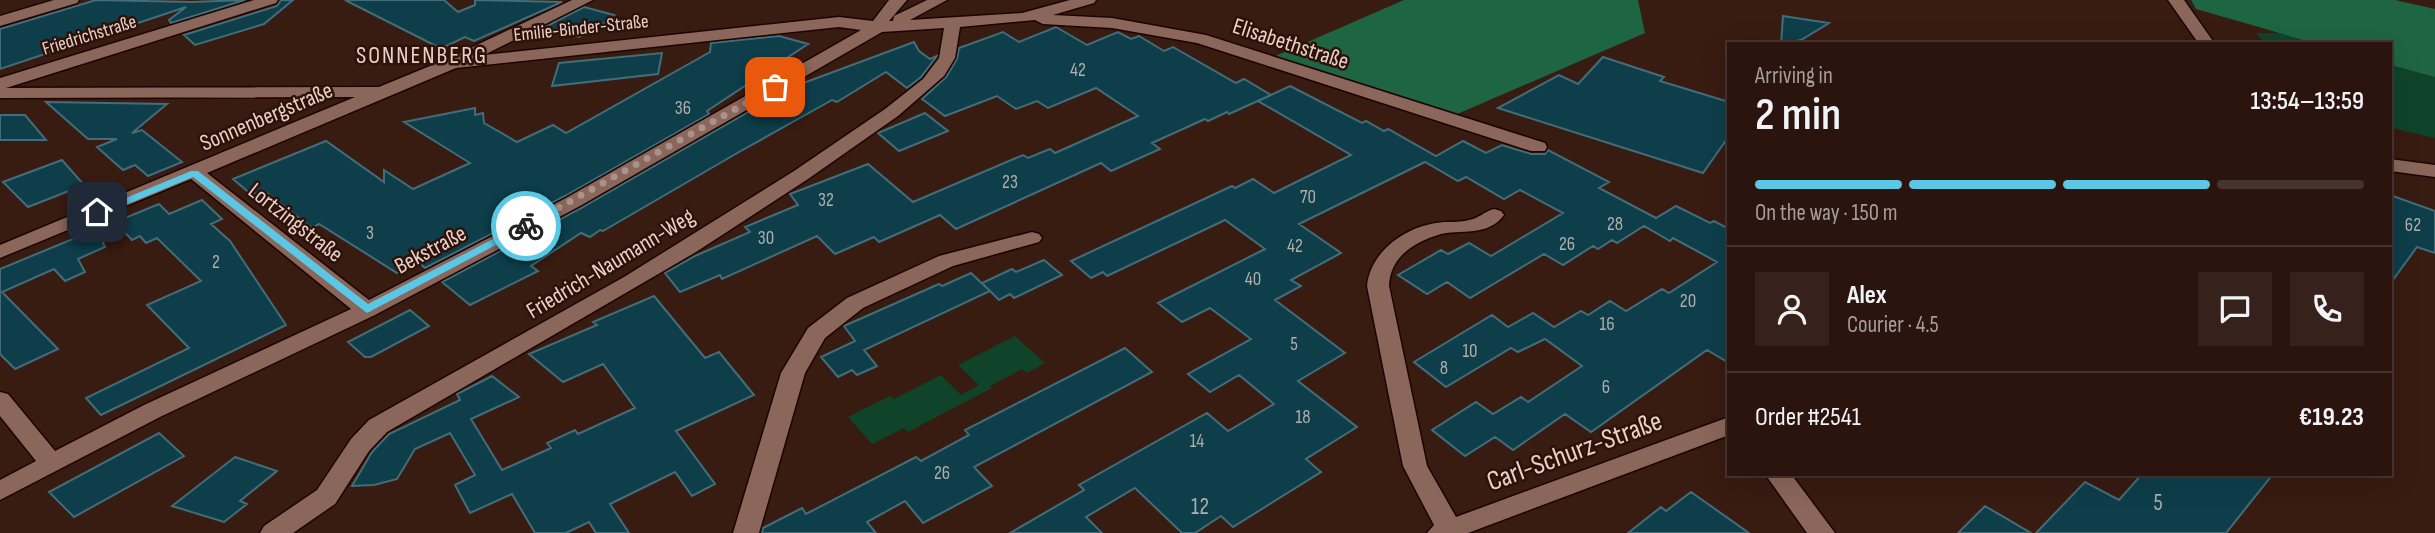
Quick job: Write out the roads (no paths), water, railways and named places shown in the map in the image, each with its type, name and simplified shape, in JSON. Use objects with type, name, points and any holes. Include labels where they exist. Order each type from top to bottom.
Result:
[{"type":"street","points":[[0,21],[71,0]]},
{"type":"street","name":"Friedrichstraße","points":[[0,84],[270,0]]},
{"type":"street","name":"Sonnenbergstraße","points":[[0,252],[386,92],[585,0]]},
{"type":"street","name":"Bekstraße","points":[[0,491],[152,411],[367,310],[573,202],[878,27],[889,8],[899,0]]},
{"type":"street","points":[[878,27],[917,13],[939,0]]},
{"type":"street","name":"Emilie-Binder-Straße","points":[[453,63],[839,22],[878,27],[1023,18],[1088,0]]},
{"type":"street","points":[[2176,0],[2206,42]]},
{"type":"street","name":"Elisabethstraße","points":[[1023,18],[1112,23],[1200,39],[1538,147]]},
{"type":"street","name":"Friedrich-Naumann-Weg","points":[[273,533],[326,497],[360,445],[378,426],[398,412],[531,341],[646,274],[827,158],[909,99],[946,62],[953,21]]},
{"type":"street","points":[[0,93],[386,92]]},
{"type":"street","points":[[2392,165],[2435,172]]},
{"type":"street","name":"Lortzingstraße","points":[[195,173],[367,310]]},
{"type":"street","points":[[1445,531],[1415,466],[1378,286],[1379,272],[1386,259],[1399,246],[1435,229],[1476,226],[1494,215]]},
{"type":"street","points":[[746,533],[793,373],[816,333],[855,303],[946,261],[1032,238]]},
{"type":"street","points":[[0,400],[52,464]]},
{"type":"street","name":"Carl-Schurz-Straße","points":[[1445,531],[1727,428]]},
{"type":"street","points":[[1779,476],[1822,533]]},
{"type":"district","name":"SONNENBERG","points":[[422,55]]}]
